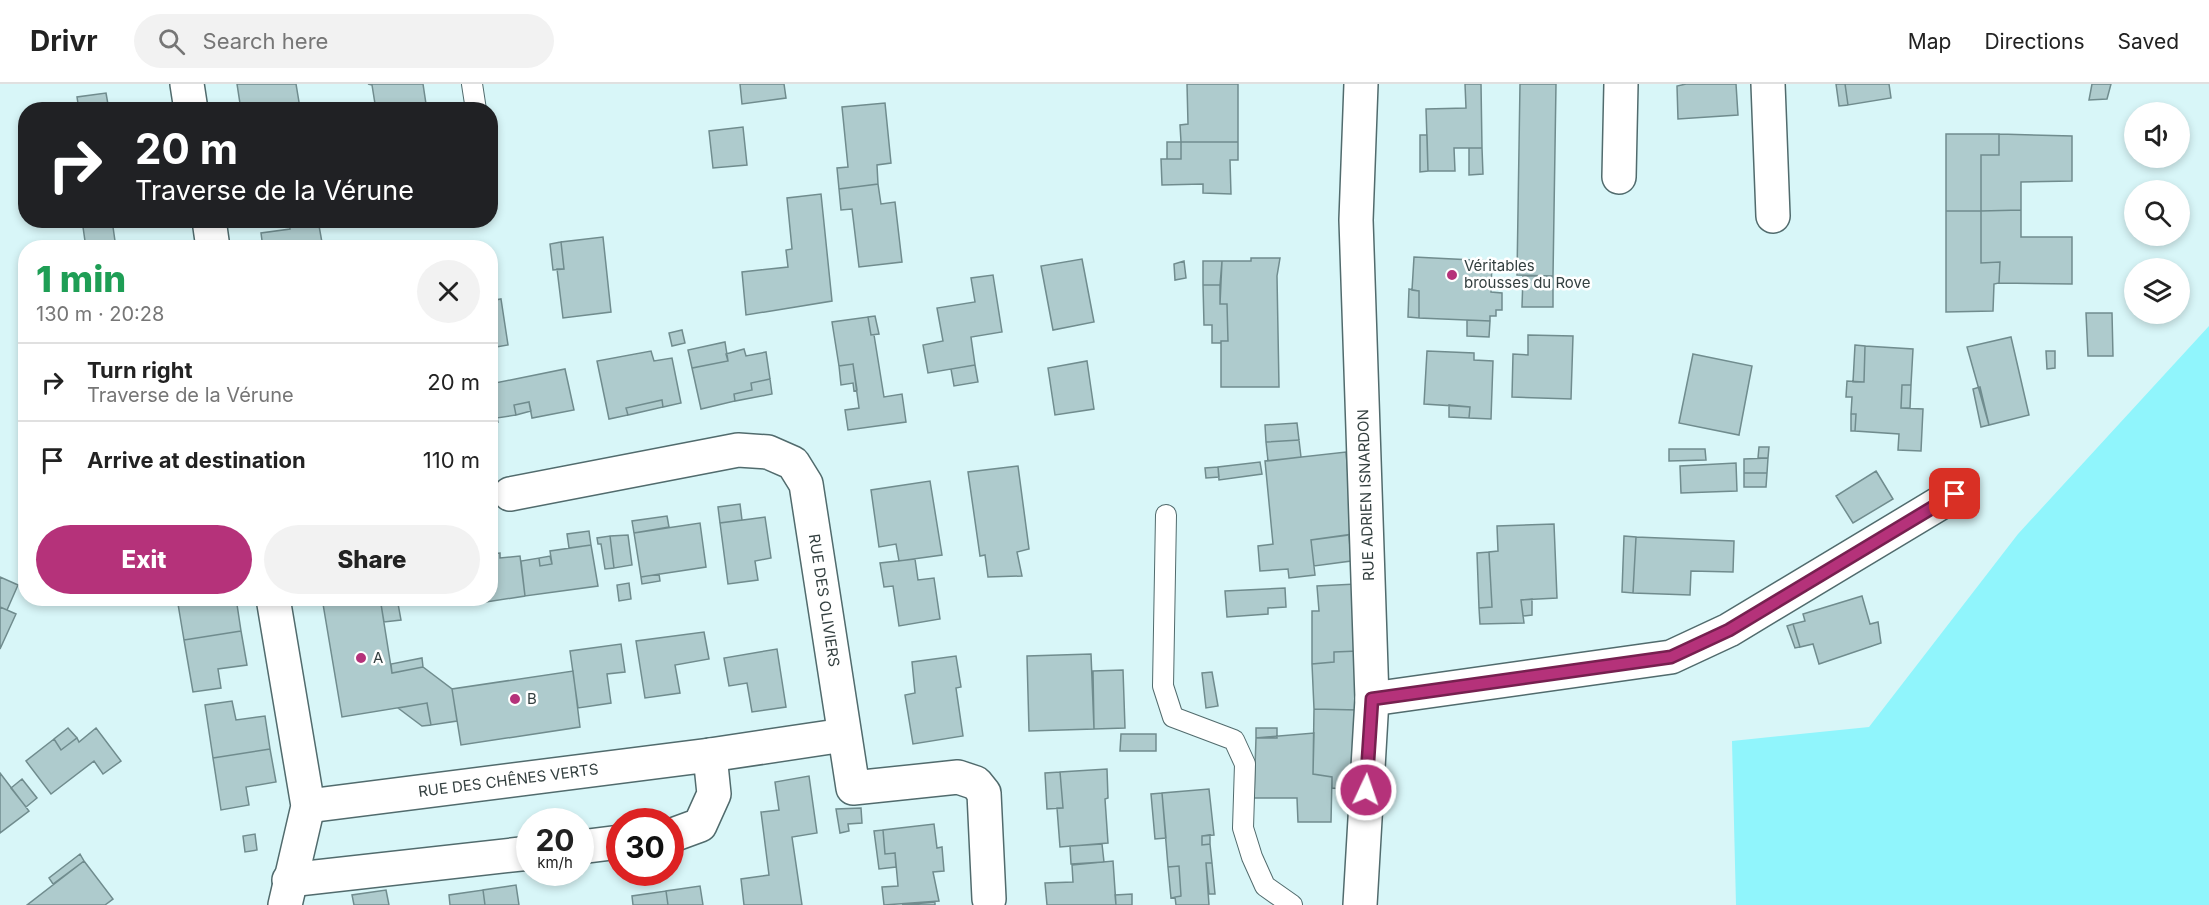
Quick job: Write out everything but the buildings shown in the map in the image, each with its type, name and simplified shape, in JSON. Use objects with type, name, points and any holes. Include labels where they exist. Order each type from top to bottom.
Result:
[{"type":"street","points":[[187,84],[190,102]]},
{"type":"street","name":"RUE ADRIEN ISNARDON","points":[[1360,905],[1372,699],[1356,220],[1361,84]]},
{"type":"street","points":[[1619,177],[1621,84]]},
{"type":"street","points":[[1768,84],[1773,216]]},
{"type":"street","name":"RUE DES OLIVIERS","points":[[510,494],[738,450],[768,452],[793,463],[806,484],[853,788],[958,777],[976,783],[984,793],[989,899]]},
{"type":"street","points":[[1372,699],[1671,657],[1729,630],[1955,494]]},
{"type":"street","points":[[274,606],[308,806],[287,892],[516,855]]},
{"type":"street","name":"RUE DES CHÊNES VERTS","points":[[308,806],[710,755],[844,735]]},
{"type":"street","points":[[684,831],[700,825],[714,794],[710,755]]},
{"type":"lane","points":[[472,84],[475,102]]},
{"type":"lane","points":[[1166,515],[1163,686],[1166,696],[1173,717],[1233,740],[1245,764],[1243,828],[1252,857],[1265,886],[1292,905]]},
{"type":"shaded area","points":[[2209,326],[2209,905],[1736,905],[1732,741],[1869,727],[2018,534]]},
{"type":"place","name":"Véritables brousses du Rove","points":[[1452,275]]},
{"type":"place","name":"A","points":[[361,658]]},
{"type":"place","name":"B","points":[[515,699]]},
{"type":"route","points":[[1366,790],[1372,699],[1671,657],[1729,630],[1955,494]]}]
